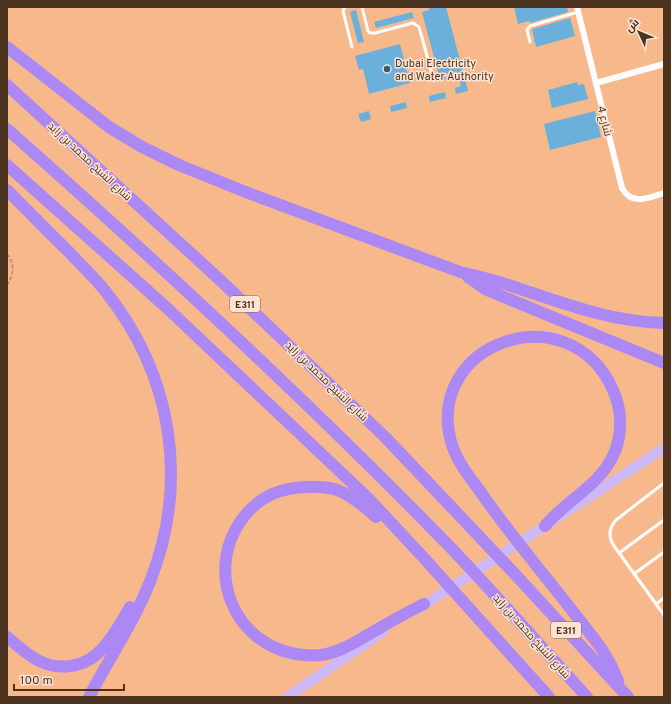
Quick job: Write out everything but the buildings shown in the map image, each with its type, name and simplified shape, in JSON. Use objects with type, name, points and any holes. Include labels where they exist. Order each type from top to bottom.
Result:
[{"type":"highway","points":[[7,47],[108,126],[142,147],[166,159],[243,191],[460,272],[498,281],[611,317],[642,322],[664,322]]},
{"type":"highway","name":"شارع الشيخ محمد بن زايد","points":[[7,85],[302,358],[385,437],[476,532],[624,692]]},
{"type":"highway","name":"شارع الشيخ محمد بن زايد","points":[[7,129],[113,223],[358,455],[453,550],[587,697]]},
{"type":"highway","points":[[7,165],[208,345],[368,498],[549,697]]},
{"type":"highway","points":[[7,190],[106,291],[132,330],[152,371],[165,414],[171,463],[168,513],[163,541],[156,563],[136,611],[89,697]]},
{"type":"highway","points":[[460,272],[487,290],[664,363]]},
{"type":"highway","points":[[545,526],[558,511],[594,483],[609,464],[616,448],[620,430],[620,418],[615,394],[610,383],[595,363],[584,353],[572,346],[546,337],[518,337],[491,346],[482,352],[466,368],[450,400],[448,423],[452,447],[463,468],[497,515],[601,648],[624,692]]},
{"type":"highway","points":[[423,557],[409,549],[364,506],[341,491],[315,486],[289,488],[264,498],[246,514],[234,532],[226,552],[224,574],[228,594],[236,612],[248,629],[265,643],[282,651],[301,655],[322,654],[343,649],[424,604]]},
{"type":"highway","points":[[7,637],[33,658],[46,664],[65,667],[78,665],[85,662],[98,654],[108,643],[156,563]]},
{"type":"main road","points":[[287,697],[424,604],[664,448]]},
{"type":"street","name":"شارع 4","points":[[577,10],[620,182],[625,194],[636,200],[664,193]]},
{"type":"street","points":[[596,83],[664,64]]},
{"type":"lane","points":[[345,7],[343,11],[352,47]]},
{"type":"lane","points":[[362,7],[368,31],[370,33],[413,23],[419,27],[434,81]]},
{"type":"lane","points":[[530,42],[527,30],[530,26],[577,10]]},
{"type":"lane","points":[[664,483],[613,523],[610,535],[612,543],[664,615]]},
{"type":"lane","points":[[619,553],[664,520]]},
{"type":"lane","points":[[634,574],[664,552]]},
{"type":"lane","points":[[656,604],[664,598]]},
{"type":"path","points":[[7,254],[12,263],[13,270],[12,277],[7,285]]},
{"type":"place","name":"Dubai Electricity and Water Authority","points":[[387,69]]}]
